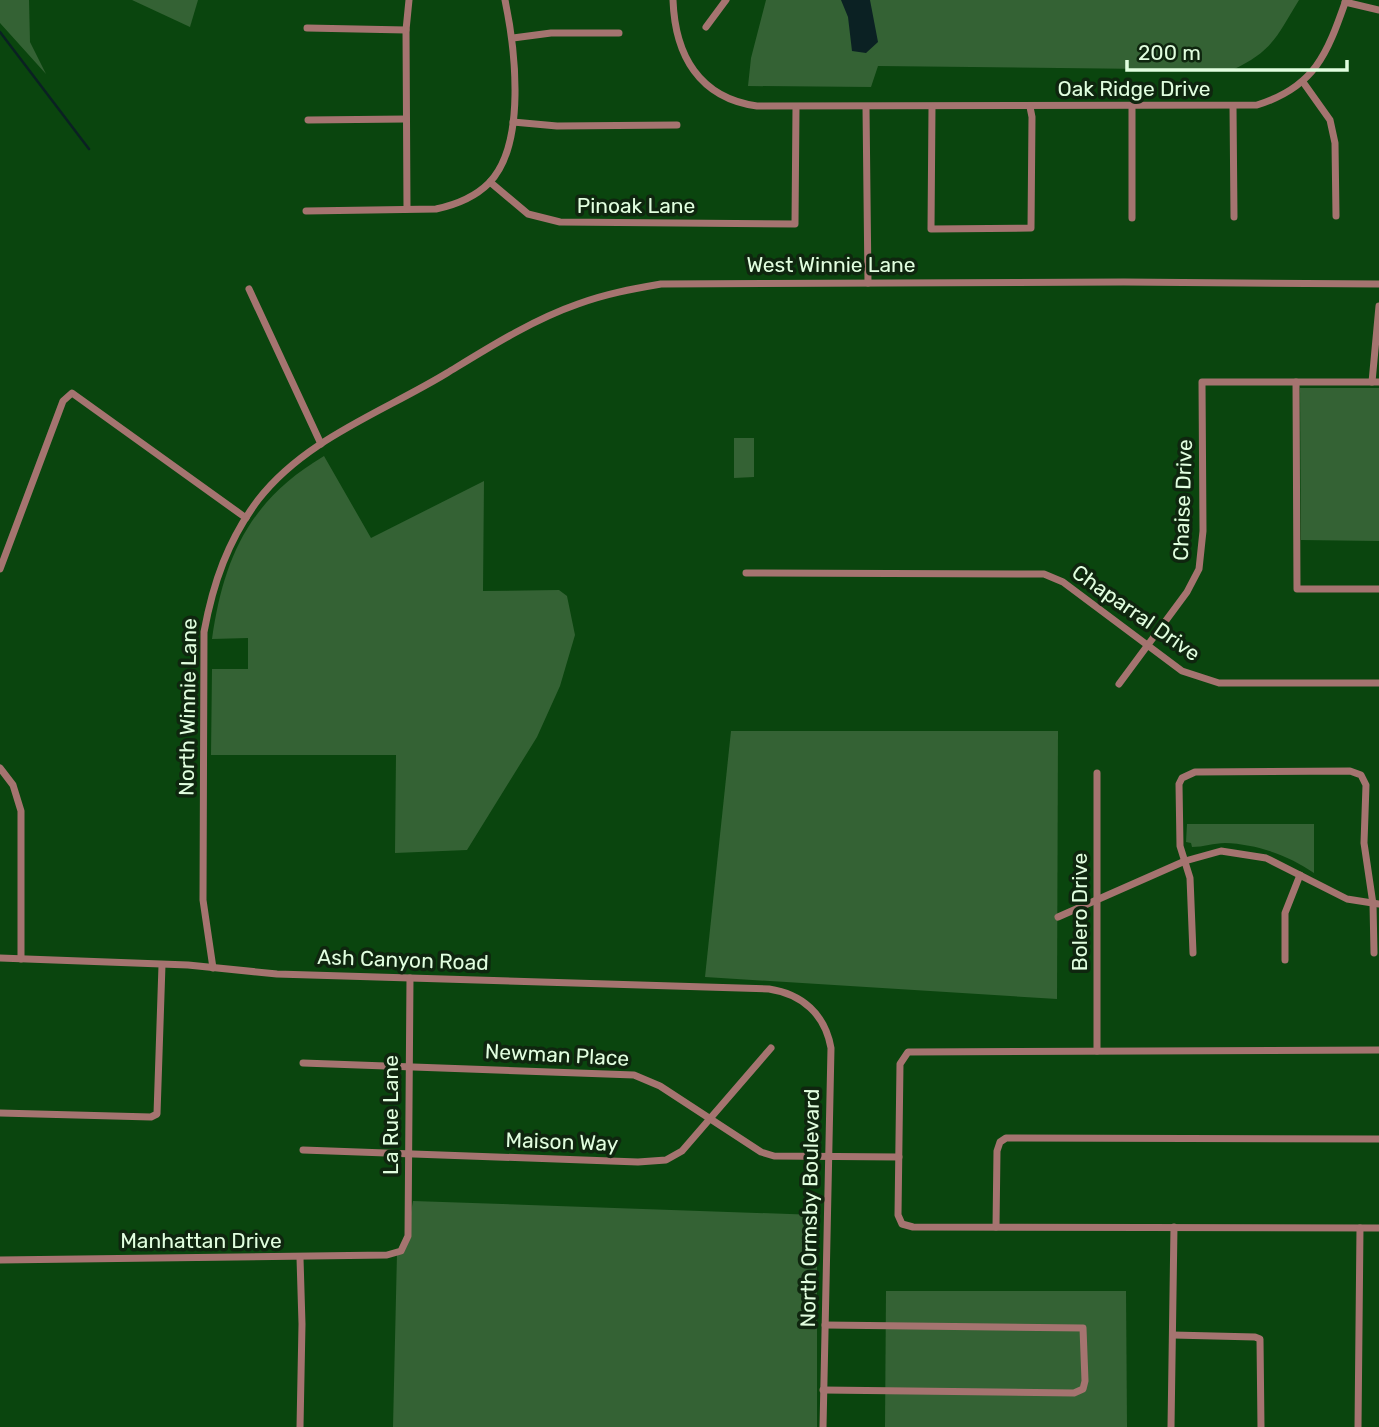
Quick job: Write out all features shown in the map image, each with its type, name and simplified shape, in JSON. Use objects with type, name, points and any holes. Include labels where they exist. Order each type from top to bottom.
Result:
[{"type":"street","points":[[407,209],[406,30],[409,0]]},
{"type":"street","points":[[306,211],[436,209],[454,205],[490,182],[507,152],[513,122],[513,38],[505,0]]},
{"type":"street","points":[[673,0],[680,48],[701,82],[719,95],[742,104],[866,107],[868,283]]},
{"type":"street","points":[[706,27],[726,0]]},
{"type":"street","points":[[1346,1],[1379,10]]},
{"type":"street","name":"Oak Ridge Drive","points":[[866,107],[1233,106],[1270,101],[1303,82],[1321,62],[1346,1]]},
{"type":"street","points":[[307,28],[406,30]]},
{"type":"street","points":[[513,38],[551,33],[619,33]]},
{"type":"street","points":[[1303,82],[1330,120],[1335,143],[1336,216]]},
{"type":"street","points":[[1233,106],[1234,217]]},
{"type":"street","name":"Pinoak Lane","points":[[490,182],[528,214],[560,222],[795,224],[796,107]]},
{"type":"street","points":[[932,107],[931,229],[1031,228],[1030,107]]},
{"type":"street","points":[[1132,107],[1132,218]]},
{"type":"street","points":[[308,120],[406,119]]},
{"type":"street","points":[[513,122],[557,127],[677,125]]},
{"type":"street","name":"West Winnie Lane","points":[[321,444],[545,318],[613,292],[682,284],[1379,285]]},
{"type":"street","points":[[249,289],[321,444]]},
{"type":"street","points":[[1379,306],[1376,382],[1296,382],[1297,589],[1379,589]]},
{"type":"street","name":"Chaise Drive","points":[[1119,684],[1188,592],[1199,569],[1203,531],[1202,382],[1296,382]]},
{"type":"street","points":[[0,569],[63,401],[72,393],[246,518]]},
{"type":"street","name":"North Winnie Lane","points":[[213,968],[204,900],[204,632],[219,569],[246,518],[274,482],[321,444]]},
{"type":"street","name":"Chaparral Drive","points":[[746,573],[1044,574],[1063,582],[1182,671],[1219,683],[1379,683]]},
{"type":"street","points":[[0,768],[13,785],[21,811],[20,959]]},
{"type":"street","points":[[1192,953],[1190,878],[1180,846],[1179,783],[1189,773],[1350,771],[1357,772],[1365,780],[1364,843],[1376,904],[1374,953]]},
{"type":"street","name":"Bolero Drive","points":[[1097,773],[1097,1051]]},
{"type":"street","points":[[1058,917],[1098,902],[1185,861],[1221,851],[1249,854],[1300,875],[1347,899],[1376,904]]},
{"type":"street","points":[[1285,960],[1285,913],[1300,875]]},
{"type":"street","name":"Ash Canyon Road","points":[[0,958],[410,978],[769,989],[783,991],[803,1000]]},
{"type":"street","points":[[0,1112],[151,1117],[158,1114],[162,965]]},
{"type":"street","name":"La Rue Lane","points":[[401,1251],[408,1236],[410,978]]},
{"type":"street","name":"North Ormsby Boulevard","points":[[803,1000],[821,1020],[831,1048],[823,1427]]},
{"type":"street","name":"Maison Way","points":[[303,1150],[655,1162],[681,1152],[771,1048]]},
{"type":"street","points":[[1379,1050],[913,1051],[905,1054],[900,1064],[898,1215],[902,1224],[996,1227],[1379,1228]]},
{"type":"street","name":"Newman Place","points":[[303,1063],[634,1075],[660,1086],[761,1152],[774,1156],[829,1158],[899,1157]]},
{"type":"street","points":[[996,1227],[997,1151],[1000,1142],[1006,1138],[1379,1139]]},
{"type":"street","points":[[1171,1427],[1174,1227]]},
{"type":"street","points":[[1358,1427],[1360,1228]]},
{"type":"street","name":"Manhattan Drive","points":[[0,1260],[300,1258],[387,1255],[401,1251]]},
{"type":"street","points":[[300,1258],[300,1427]]},
{"type":"street","points":[[823,1390],[1074,1393],[1083,1390],[1085,1381],[1083,1328],[825,1325]]},
{"type":"street","points":[[1173,1335],[1260,1339],[1261,1427]]},
{"type":"green space","points":[[0,0],[29,0],[30,42],[46,74],[0,23]]},
{"type":"green space","points":[[132,0],[198,0],[190,27]]},
{"type":"green space","points":[[766,0],[1299,0],[1272,42],[1256,57],[1232,70],[878,66],[871,87],[748,86],[751,58]]},
{"type":"green space","points":[[1300,388],[1379,388],[1379,541],[1301,540]]},
{"type":"green space","points":[[734,438],[754,438],[754,477],[734,478]]},
{"type":"green space","points":[[324,456],[371,538],[484,481],[483,591],[559,590],[567,596],[575,635],[560,686],[537,737],[467,850],[395,853],[396,755],[211,755],[212,669],[248,669],[248,638],[212,639],[217,609],[233,556],[259,511],[277,491]]},
{"type":"green space","points":[[731,731],[1058,731],[1057,999],[705,977]]},
{"type":"green space","points":[[1187,824],[1314,824],[1314,873],[1283,856],[1260,848],[1225,843],[1192,847],[1191,843],[1186,842]]},
{"type":"green space","points":[[413,1201],[817,1215],[817,1427],[393,1427],[397,1253],[405,1246]]},
{"type":"green space","points":[[886,1291],[1126,1291],[1127,1427],[885,1427]]},
{"type":"water","points":[[841,0],[870,0],[878,42],[866,53],[852,51],[848,17]]},
{"type":"waterway","points":[[0,32],[89,149]]}]
